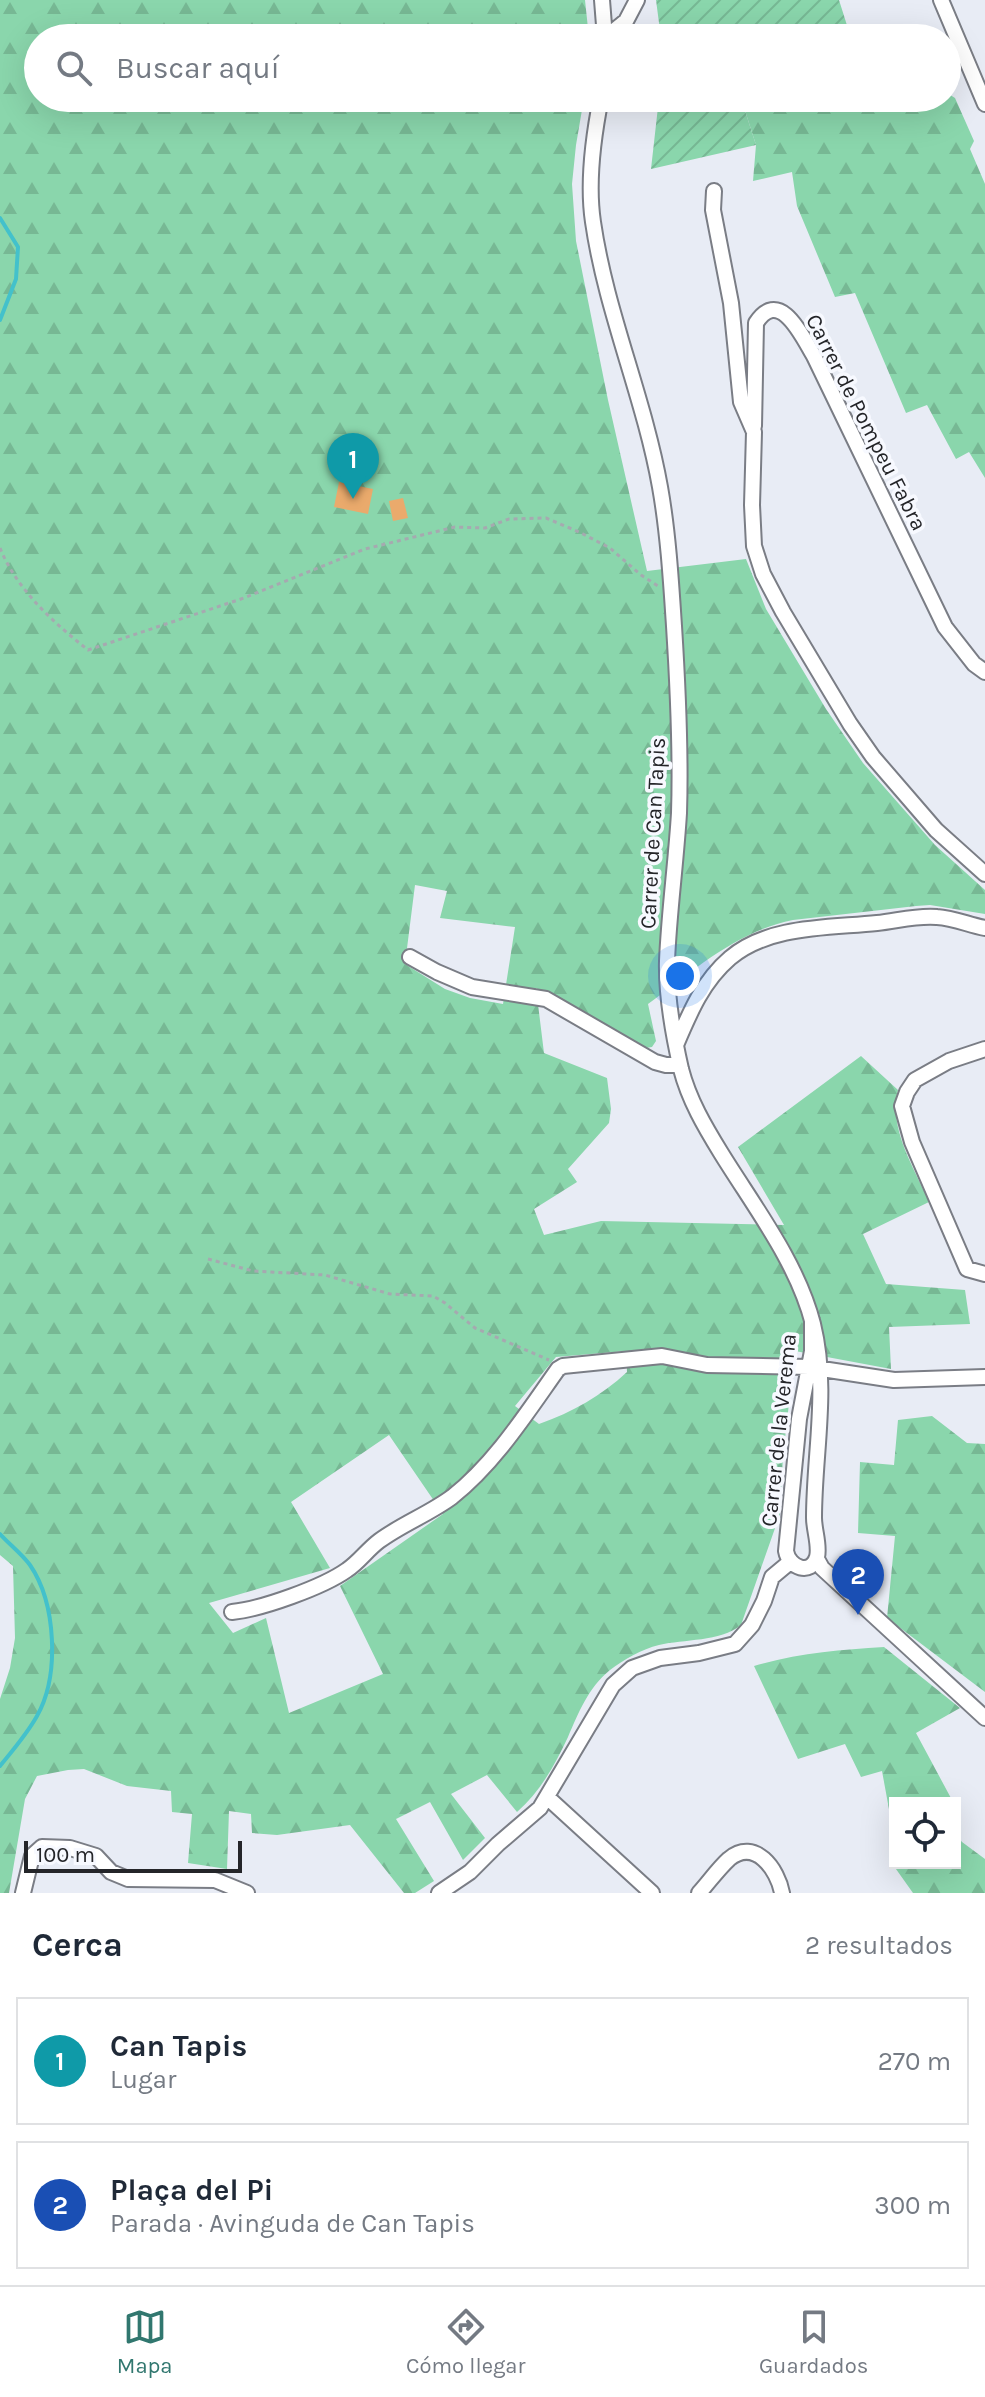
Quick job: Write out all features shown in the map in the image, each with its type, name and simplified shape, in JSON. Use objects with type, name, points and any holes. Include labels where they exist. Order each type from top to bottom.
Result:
[{"type":"street","points":[[602,0],[604,24]]},
{"type":"street","points":[[622,24],[637,0]]},
{"type":"street","points":[[941,0],[951,24]]},
{"type":"street","points":[[961,47],[985,104]]},
{"type":"street","name":"Carrer de Can Tapis","points":[[598,112],[591,178],[592,220],[660,485],[672,595],[679,704],[679,809],[667,962],[669,1001],[680,1065],[689,1093],[707,1131],[800,1284],[812,1320],[819,1351],[814,1368],[820,1427],[814,1519],[816,1552]]},
{"type":"street","points":[[714,191],[713,210],[731,303],[741,402],[754,432],[754,546],[763,574],[850,724],[873,757],[936,830],[985,874]]},
{"type":"street","name":"Carrer de Pompeu Fabra","points":[[754,432],[756,323],[768,311],[776,311],[792,319],[814,356],[945,627],[985,672]]},
{"type":"street","points":[[676,1045],[705,984],[732,956],[760,940],[806,930],[925,917],[956,920],[985,928]]},
{"type":"street","points":[[410,957],[472,987],[546,999],[655,1062],[680,1065]]},
{"type":"street","points":[[985,1049],[949,1061],[915,1080],[902,1106],[912,1142],[967,1269],[985,1274]]},
{"type":"street","points":[[232,1612],[261,1606],[331,1580],[352,1567],[389,1534],[449,1499],[494,1456],[563,1366],[662,1356],[707,1365],[814,1368],[894,1380],[985,1377]]},
{"type":"street","name":"Carrer de la Verema","points":[[788,1545],[799,1419],[814,1368]]},
{"type":"street","points":[[816,1552],[811,1565],[804,1568],[795,1567],[786,1557],[788,1545],[794,1539],[802,1536],[810,1539],[816,1552],[822,1568],[985,1718]]},
{"type":"street","points":[[439,1893],[470,1872],[540,1808],[613,1685],[632,1668],[660,1658],[735,1644],[752,1625],[772,1577],[790,1562]]},
{"type":"street","points":[[547,1797],[652,1893]]},
{"type":"street","points":[[23,1893],[32,1856],[42,1847],[70,1848],[96,1856],[111,1872],[128,1879],[215,1880],[247,1893]]},
{"type":"street","points":[[699,1893],[729,1859],[743,1853],[761,1857],[772,1865],[782,1893]]},
{"type":"path","points":[[0,548],[18,580],[34,600],[61,629],[88,650],[244,598],[365,549],[455,527],[485,528],[509,519],[546,518],[579,532],[610,548],[641,575],[672,595]]},
{"type":"path","points":[[208,1259],[253,1271],[325,1275],[390,1294],[433,1296],[475,1328],[563,1366]]},
{"type":"green space","points":[[0,0],[585,0],[588,24],[24,24],[24,112],[582,112],[572,184],[576,241],[647,571],[746,559],[766,609],[826,709],[863,763],[935,845],[985,890],[985,914],[930,905],[793,920],[773,925],[716,954],[648,1004],[656,1041],[652,1047],[646,1048],[536,988],[544,1053],[607,1078],[611,1109],[609,1123],[568,1169],[577,1182],[534,1209],[544,1235],[601,1221],[784,1225],[738,1147],[861,1056],[898,1090],[899,1133],[929,1202],[863,1234],[886,1284],[965,1290],[970,1324],[889,1327],[891,1369],[795,1351],[780,1514],[741,1625],[712,1637],[653,1647],[610,1670],[585,1701],[546,1778],[517,1812],[487,1775],[451,1794],[485,1838],[463,1860],[430,1802],[396,1819],[434,1881],[415,1893],[404,1893],[350,1825],[277,1835],[252,1833],[251,1814],[229,1811],[227,1869],[188,1863],[192,1814],[172,1812],[171,1791],[127,1786],[84,1769],[37,1776],[25,1799],[9,1893],[0,1893],[0,1699],[15,1638],[13,1566],[0,1555]],"holes":[[[415,885],[447,891],[440,918],[515,927],[503,1004],[470,998],[445,989],[405,964]],[[626,1351],[627,1372],[607,1389],[563,1414],[539,1424],[515,1406],[556,1357]],[[389,1435],[443,1514],[340,1586],[383,1674],[289,1713],[266,1618],[233,1633],[209,1603],[330,1568],[291,1502]]]},
{"type":"green space","points":[[656,0],[839,0],[847,24],[659,24]]},
{"type":"green space","points":[[657,112],[745,112],[756,145],[651,169]]},
{"type":"green space","points":[[745,112],[961,112],[974,141],[970,149],[985,184],[985,478],[969,452],[956,459],[927,405],[906,413],[855,293],[835,297],[797,206],[792,172],[753,181],[756,145]]},
{"type":"green space","points":[[932,1416],[967,1443],[985,1444],[985,1692],[887,1618],[895,1536],[858,1533],[860,1462],[894,1465],[898,1420]]},
{"type":"green space","points":[[884,1647],[960,1708],[916,1733],[950,1797],[889,1797],[889,1809],[882,1771],[861,1777],[845,1744],[798,1759],[754,1666],[835,1651]]},
{"type":"green space","points":[[961,1841],[985,1859],[985,1893],[913,1893],[896,1869],[961,1869]]},
{"type":"building","points":[[339,482],[373,489],[368,514],[334,507]]},
{"type":"building","points":[[403,498],[408,518],[393,521],[389,501]]},
{"type":"waterway","points":[[0,218],[18,247],[16,279],[0,320]]},
{"type":"waterway","points":[[0,1534],[27,1561],[39,1581],[50,1619],[52,1639],[52,1660],[44,1699],[29,1729],[0,1766]]},
{"type":"place","name":"Can Tapis","points":[[353,499]]},
{"type":"place","name":"Plaça del Pi","points":[[858,1615]]}]
